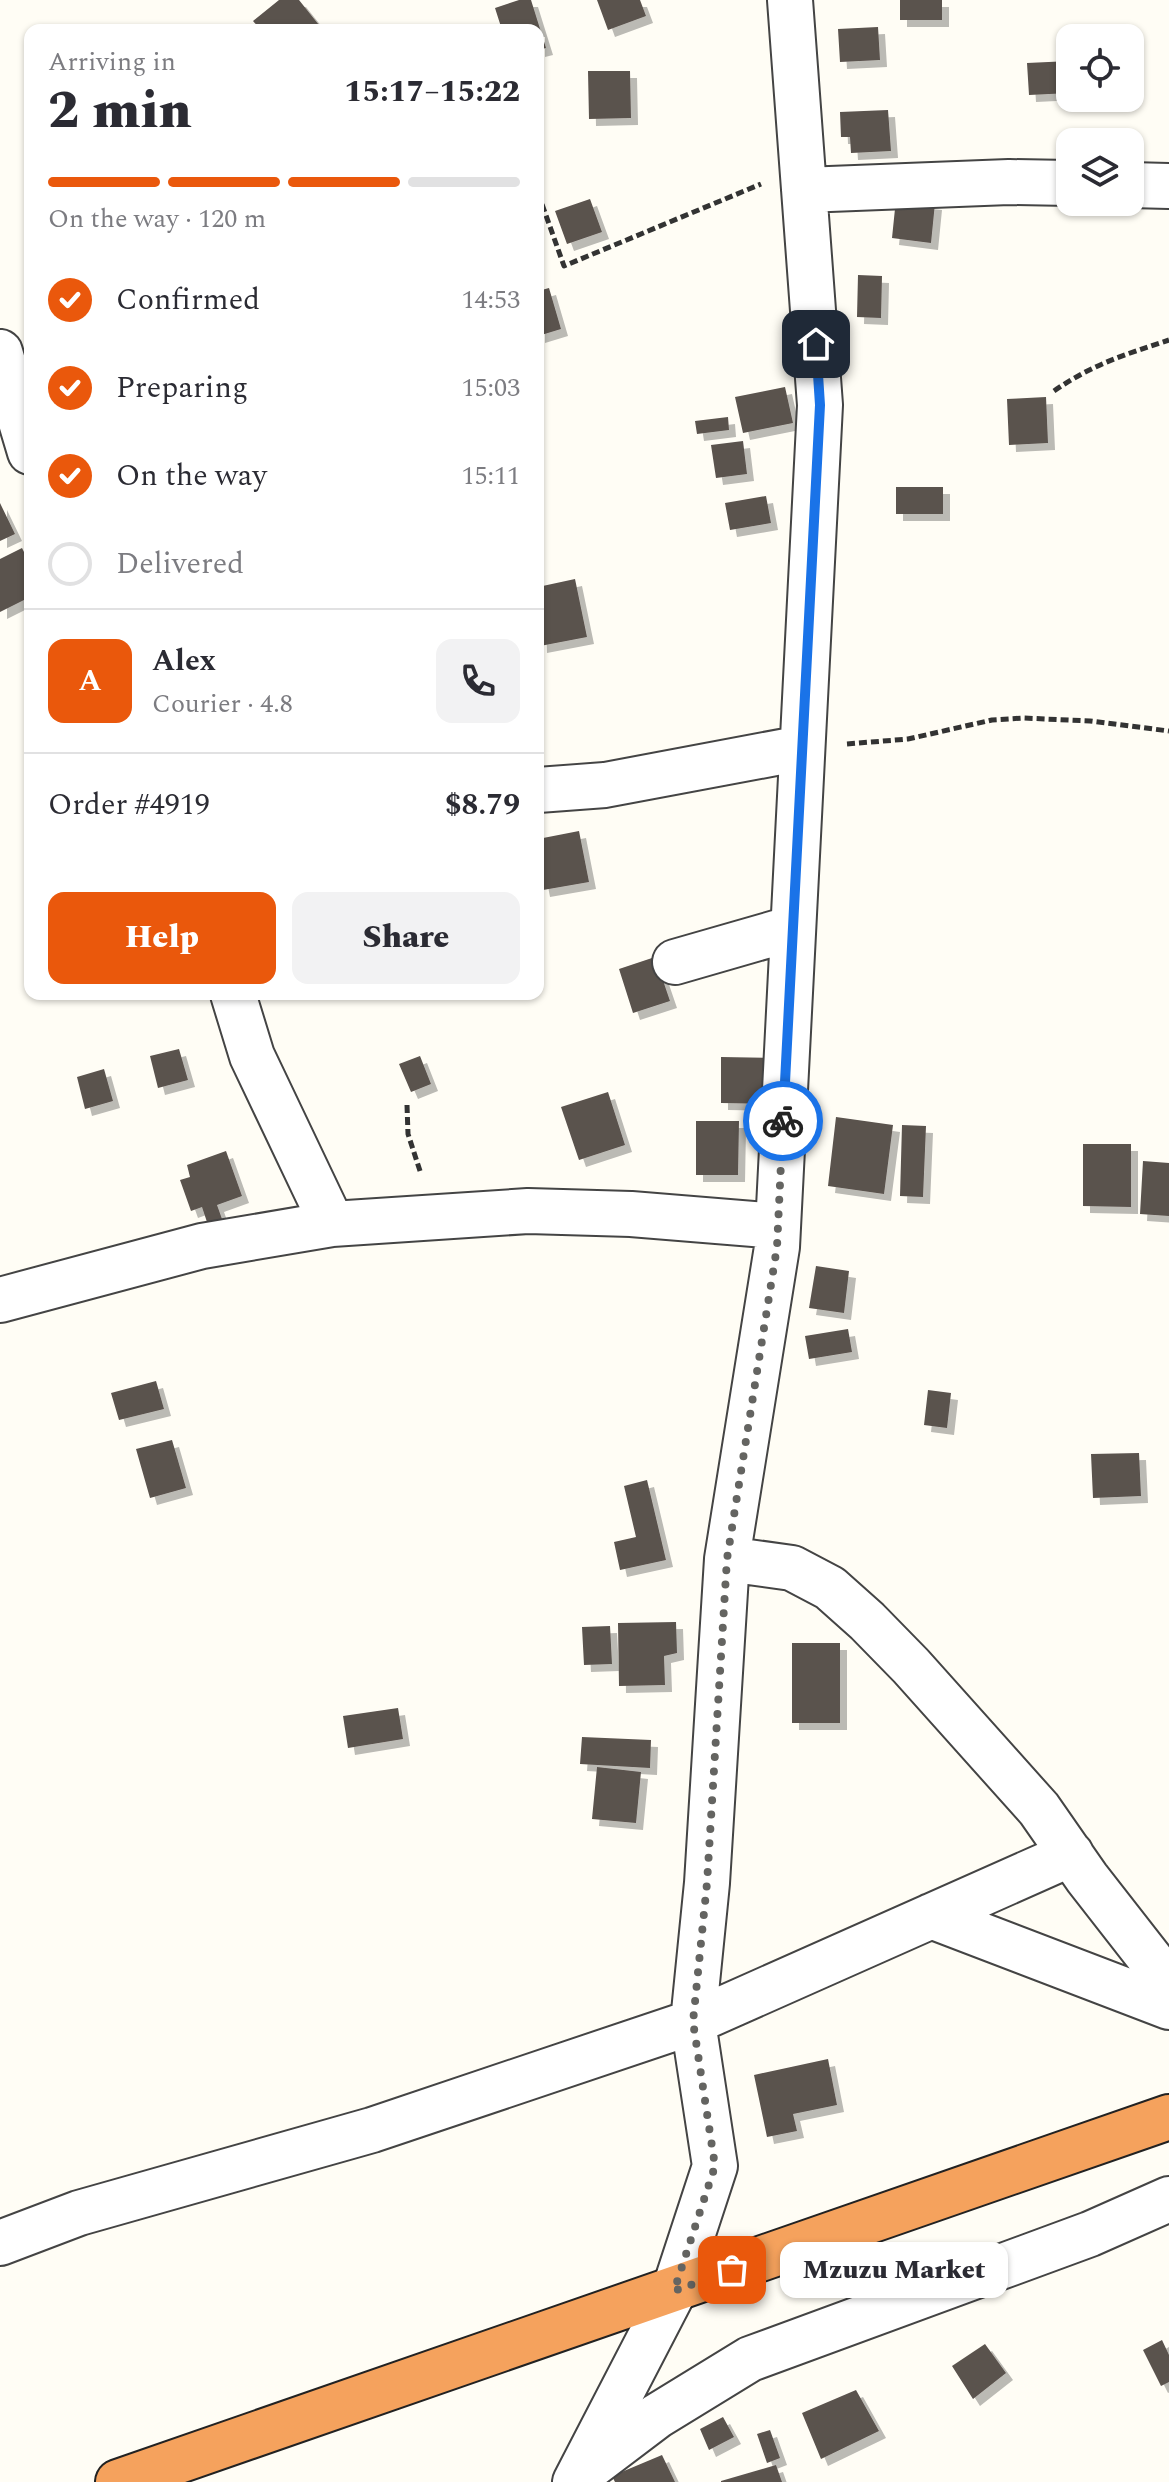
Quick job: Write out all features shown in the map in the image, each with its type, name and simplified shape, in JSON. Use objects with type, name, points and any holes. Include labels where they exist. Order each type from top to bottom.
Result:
[{"type":"highway","points":[[118,2482],[1169,2117]]},
{"type":"street","points":[[577,2479],[674,2291],[715,2166],[693,2022],[707,1883],[727,1559],[777,1247],[820,405],[790,0]]},
{"type":"street","points":[[803,178],[1056,183]]},
{"type":"street","points":[[1144,185],[1169,186]]},
{"type":"street","points":[[0,352],[24,432]]},
{"type":"street","points":[[544,790],[605,785],[802,748]]},
{"type":"street","points":[[675,962],[793,928]]},
{"type":"street","points":[[235,1000],[252,1056],[332,1224]]},
{"type":"street","points":[[0,1300],[202,1246],[332,1224],[528,1211],[631,1214],[777,1226]]},
{"type":"street","points":[[727,1559],[792,1568],[830,1588],[867,1621],[1039,1809],[1151,1960],[1169,1993]]},
{"type":"street","points":[[0,2243],[79,2213],[372,2130],[693,2022],[1071,1854]]},
{"type":"street","points":[[931,1916],[1169,2007]]},
{"type":"street","points":[[577,2479],[657,2416],[750,2359],[1090,2234],[1169,2199]]},
{"type":"path","points":[[544,210],[564,266],[803,178]]},
{"type":"path","points":[[1054,391],[1081,372],[1169,340]]},
{"type":"path","points":[[802,748],[908,739],[992,720],[1023,718],[1090,721],[1169,731]]},
{"type":"path","points":[[407,1105],[408,1134],[432,1218]]},
{"type":"building","points":[[279,0],[299,0],[318,24],[256,24],[253,21]]},
{"type":"building","points":[[519,0],[531,0],[538,24],[500,24],[495,8]]},
{"type":"building","points":[[597,0],[640,0],[646,16],[608,30]]},
{"type":"building","points":[[900,0],[942,0],[942,20],[900,20]]},
{"type":"building","points":[[878,27],[880,60],[840,62],[838,29]]},
{"type":"building","points":[[1056,62],[1056,94],[1029,95],[1027,63]]},
{"type":"building","points":[[588,71],[630,71],[631,118],[589,119]]},
{"type":"building","points":[[888,110],[891,151],[851,153],[850,137],[841,137],[840,112]]},
{"type":"building","points":[[590,199],[602,232],[567,244],[555,211]]},
{"type":"building","points":[[896,199],[935,203],[931,243],[892,238]]},
{"type":"building","points":[[858,275],[882,276],[881,318],[857,317]]},
{"type":"building","points":[[549,288],[561,329],[544,334],[544,289]]},
{"type":"building","points":[[785,387],[793,423],[743,433],[735,397]]},
{"type":"building","points":[[1046,397],[1048,443],[1009,445],[1007,399]]},
{"type":"building","points":[[728,417],[729,430],[697,434],[695,421]]},
{"type":"building","points":[[743,441],[747,474],[716,478],[711,445]]},
{"type":"building","points":[[896,487],[943,487],[943,514],[896,514]]},
{"type":"building","points":[[766,496],[771,523],[730,530],[725,503]]},
{"type":"building","points":[[0,503],[15,534],[0,541]]},
{"type":"building","points":[[22,548],[24,552],[24,600],[0,612],[0,559]]},
{"type":"building","points":[[575,579],[587,637],[544,645],[544,586]]},
{"type":"building","points":[[579,831],[589,882],[544,890],[544,838]]},
{"type":"building","points":[[655,957],[670,1001],[633,1013],[619,969]]},
{"type":"building","points":[[179,1049],[188,1080],[158,1088],[150,1056]]},
{"type":"building","points":[[420,1056],[431,1084],[411,1092],[399,1064]]},
{"type":"building","points":[[721,1057],[772,1058],[771,1104],[721,1103]]},
{"type":"building","points":[[104,1069],[113,1101],[85,1109],[77,1077]]},
{"type":"building","points":[[608,1092],[625,1145],[579,1160],[561,1107]]},
{"type":"building","points":[[836,1117],[893,1125],[884,1194],[828,1186]]},
{"type":"building","points":[[696,1121],[739,1121],[738,1175],[696,1175]]},
{"type":"building","points":[[902,1125],[926,1126],[923,1197],[900,1196]]},
{"type":"building","points":[[1083,1144],[1131,1144],[1131,1207],[1083,1206]]},
{"type":"building","points":[[226,1151],[242,1196],[217,1205],[222,1219],[208,1225],[202,1207],[191,1211],[180,1180],[190,1177],[187,1165]]},
{"type":"building","points":[[1143,1161],[1169,1163],[1169,1216],[1140,1214]]},
{"type":"building","points":[[816,1266],[849,1271],[844,1313],[809,1308]]},
{"type":"building","points":[[848,1329],[852,1352],[809,1359],[805,1336]]},
{"type":"building","points":[[156,1381],[164,1409],[119,1420],[111,1393]]},
{"type":"building","points":[[928,1390],[951,1393],[947,1428],[924,1425]]},
{"type":"building","points":[[172,1440],[186,1488],[150,1498],[136,1449]]},
{"type":"building","points":[[1139,1453],[1141,1496],[1093,1498],[1091,1454]]},
{"type":"building","points":[[647,1480],[666,1560],[620,1570],[614,1542],[636,1537],[624,1486]]},
{"type":"building","points":[[676,1622],[677,1653],[664,1656],[665,1685],[619,1686],[618,1623]]},
{"type":"building","points":[[610,1626],[612,1664],[584,1665],[582,1627]]},
{"type":"building","points":[[792,1643],[840,1643],[840,1723],[792,1723]]},
{"type":"building","points":[[398,1708],[403,1739],[348,1748],[343,1716]]},
{"type":"building","points":[[582,1737],[651,1740],[650,1768],[580,1764]]},
{"type":"building","points":[[597,1767],[641,1772],[636,1823],[592,1819]]},
{"type":"building","points":[[828,2059],[837,2105],[793,2114],[797,2131],[767,2137],[754,2075]]},
{"type":"building","points":[[1162,2340],[1169,2355],[1169,2382],[1161,2386],[1143,2350]]},
{"type":"building","points":[[985,2344],[1006,2373],[973,2399],[952,2366]]},
{"type":"building","points":[[856,2390],[879,2431],[821,2459],[802,2413]]},
{"type":"building","points":[[723,2417],[734,2437],[709,2450],[700,2429]]},
{"type":"building","points":[[770,2430],[780,2458],[767,2463],[757,2434]]},
{"type":"building","points":[[662,2455],[675,2482],[615,2482],[612,2476]]},
{"type":"building","points":[[776,2465],[782,2482],[721,2482],[721,2481]]},
{"type":"way so far","points":[[732,2270],[674,2291],[715,2166],[693,2022],[707,1883],[727,1559],[777,1247],[783,1121]]},
{"type":"place","name":"Mzuzu Market","points":[[732,2270]]},
{"type":"route","points":[[783,1121],[820,405],[816,344]]}]
